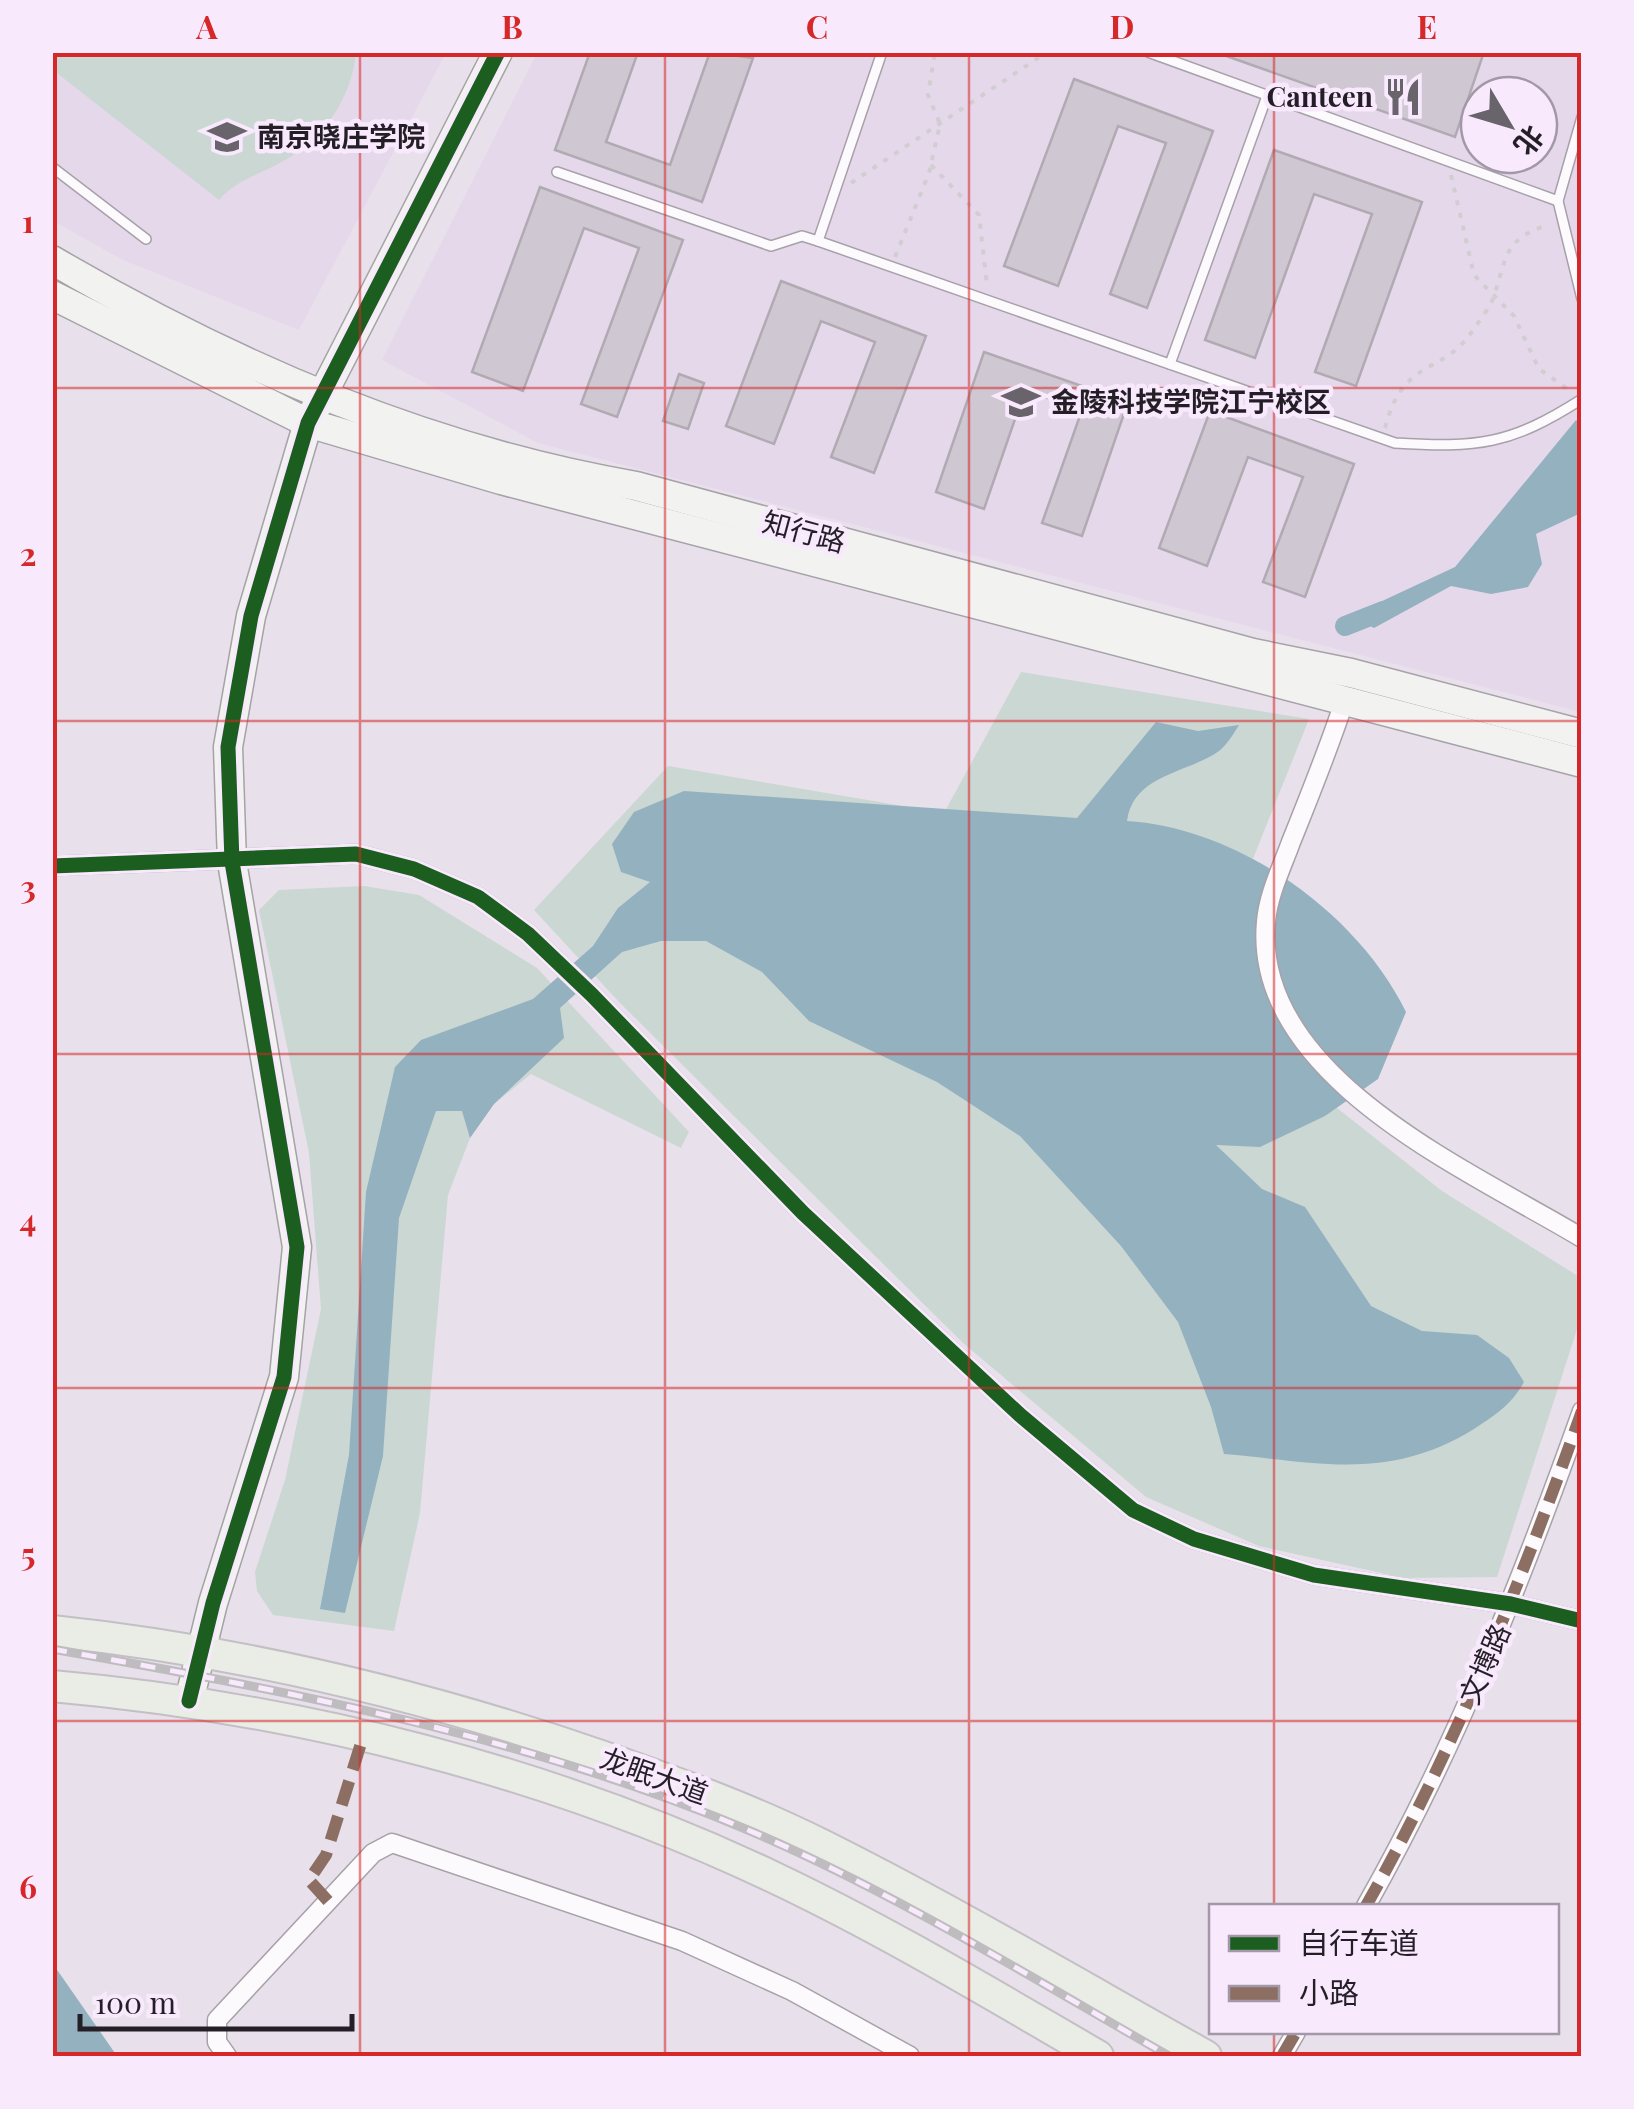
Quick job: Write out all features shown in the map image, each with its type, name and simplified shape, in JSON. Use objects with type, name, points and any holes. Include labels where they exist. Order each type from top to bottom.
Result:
[{"type":"main road","name":"龙眠大道","points":[[52,1631],[202,1650],[382,1688],[529,1732],[692,1788],[820,1844],[1206,2056]]},
{"type":"main road","name":"龙眠大道","points":[[52,1686],[189,1701],[382,1742],[497,1772],[638,1820],[772,1876],[922,1954],[1098,2056]]},
{"type":"street","points":[[189,1701],[284,1377],[298,1247],[232,862],[228,747],[251,616],[308,423],[498,52]]},
{"type":"street","name":"知行路","points":[[52,260],[143,310],[374,418],[550,471],[636,486],[1253,653],[1350,673],[1582,734]]},
{"type":"street","name":"知行路","points":[[52,294],[308,423],[501,480],[1582,763]]},
{"type":"street","points":[[1345,700],[1266,920],[1267,969],[1279,1008],[1351,1094],[1398,1130],[1582,1238]]},
{"type":"street","points":[[52,866],[232,862],[282,854],[356,854],[414,869],[478,897],[528,934],[592,996],[817,1226],[1020,1415],[1132,1510],[1194,1539],[1314,1575],[1511,1604],[1582,1622]]},
{"type":"street","name":"文博路","points":[[1367,1904],[1417,1817],[1511,1604],[1582,1412]]},
{"type":"street","points":[[227,2056],[217,2042],[218,2020],[374,1853],[392,1843],[682,1942],[792,1991],[910,2056]]},
{"type":"street","points":[[1282,2056],[1295,2034]]},
{"type":"lane","points":[[818,241],[882,52]]},
{"type":"lane","points":[[1148,52],[1558,201]]},
{"type":"lane","points":[[1170,364],[1267,96]]},
{"type":"lane","points":[[1582,116],[1558,201],[1582,298]]},
{"type":"lane","points":[[52,167],[146,239]]},
{"type":"lane","points":[[557,172],[772,246],[802,236],[818,241],[1382,439],[1459,447],[1531,432],[1582,398]]},
{"type":"path","points":[[891,267],[931,164],[940,124],[928,96],[935,52]]},
{"type":"path","points":[[834,194],[1047,52]]},
{"type":"path","points":[[1448,161],[1474,275],[1514,316],[1539,369],[1582,398]]},
{"type":"path","points":[[931,164],[979,215],[988,301]]},
{"type":"path","points":[[1382,439],[1392,398],[1414,375],[1468,339],[1495,296],[1502,258],[1534,229],[1563,221]]},
{"type":"shaded area","name":"南京晓庄学院","points":[[52,53],[446,53],[299,330],[123,260],[53,221]]},
{"type":"shaded area","points":[[52,53],[356,53],[349,85],[324,128],[299,151],[242,182],[219,200],[53,70]]},
{"type":"shaded area","name":"金陵科技学院江宁校区","points":[[537,53],[1581,53],[1581,712],[538,443],[382,360]]},
{"type":"shaded area","points":[[1021,672],[1309,719],[1224,931],[1289,1070],[1442,1191],[1581,1278],[1581,1317],[1497,1577],[1404,1578],[1259,1546],[1146,1497],[963,1343],[620,1003],[534,910],[668,766],[944,813]]},
{"type":"shaded area","points":[[364,886],[419,895],[537,968],[689,1132],[681,1148],[531,1074],[494,1104],[470,1138],[448,1195],[420,1513],[394,1631],[273,1615],[257,1591],[255,1572],[285,1480],[321,1309],[309,1153],[259,910],[279,890]]},
{"type":"water","points":[[1576,420],[1581,424],[1581,513],[1536,534],[1542,564],[1528,587],[1491,594],[1451,586],[1374,628],[1350,616],[1455,567]]},
{"type":"water","points":[[1156,722],[1198,731],[1239,725],[1219,751],[1140,793],[1131,805],[1127,821],[1169,827],[1211,840],[1252,858],[1290,882],[1358,941],[1406,1012],[1378,1079],[1325,1116],[1260,1147],[1216,1145],[1262,1189],[1305,1207],[1371,1306],[1422,1331],[1477,1335],[1509,1358],[1524,1382],[1509,1403],[1442,1446],[1382,1462],[1322,1464],[1224,1454],[1211,1407],[1178,1322],[1121,1246],[1020,1136],[937,1082],[809,1021],[762,972],[706,941],[661,941],[622,952],[560,1008],[564,1038],[494,1104],[470,1138],[462,1111],[436,1111],[399,1218],[383,1456],[345,1613],[320,1609],[349,1455],[366,1192],[395,1067],[421,1040],[533,999],[593,946],[618,908],[650,882],[621,872],[612,844],[634,812],[684,791],[1077,818]]},
{"type":"water","points":[[53,1964],[117,2056],[53,2056]]},
{"type":"building","points":[[590,52],[638,52],[606,142],[670,165],[710,52],[753,58],[702,202],[555,150]]},
{"type":"building","name":"Canteen","points":[[1215,52],[1484,52],[1476,75],[1459,75],[1459,125],[1455,137]]},
{"type":"building","points":[[1074,79],[1213,131],[1147,308],[1110,294],[1166,143],[1118,126],[1058,286],[1004,266]]},
{"type":"building","points":[[1274,150],[1422,202],[1356,386],[1315,372],[1372,214],[1314,194],[1255,358],[1205,340]]},
{"type":"building","points":[[540,187],[683,240],[617,417],[581,404],[639,248],[584,228],[523,391],[472,372]]},
{"type":"building","points":[[781,281],[926,336],[874,473],[831,457],[875,342],[821,321],[774,444],[726,426]]},
{"type":"building","points":[[984,352],[1128,402],[1082,536],[1042,523],[1082,410],[1025,390],[984,509],[936,492]]},
{"type":"building","points":[[679,374],[704,383],[688,429],[663,421]]},
{"type":"building","points":[[1210,411],[1354,464],[1305,597],[1263,582],[1303,477],[1248,457],[1207,566],[1159,548]]},
{"type":"waterway","points":[[1345,626],[1383,611]]},
{"type":"railway","points":[[52,1649],[406,1720],[493,1742],[664,1797],[748,1830],[856,1880],[1169,2056]]},
{"type":"marked path","points":[[1367,1904],[1429,1786],[1485,1664],[1582,1411]]},
{"type":"marked path","points":[[328,1901],[309,1880],[326,1855],[363,1737]]},
{"type":"marked path","points":[[1282,2056],[1295,2034]]},
{"type":"cycle path","points":[[189,1701],[213,1603],[284,1377],[297,1247],[232,862],[228,747],[251,616],[308,423],[498,52]]},
{"type":"cycle path","points":[[52,866],[356,854],[414,869],[478,897],[528,934],[592,995],[803,1213],[1020,1415],[1133,1510],[1194,1539],[1314,1575],[1511,1604],[1582,1621]]},
{"type":"place","name":"Canteen","points":[[1403,97]]},
{"type":"place","name":"南京晓庄学院","points":[[227,137]]},
{"type":"place","name":"金陵科技学院江宁校区","points":[[1021,402]]}]
